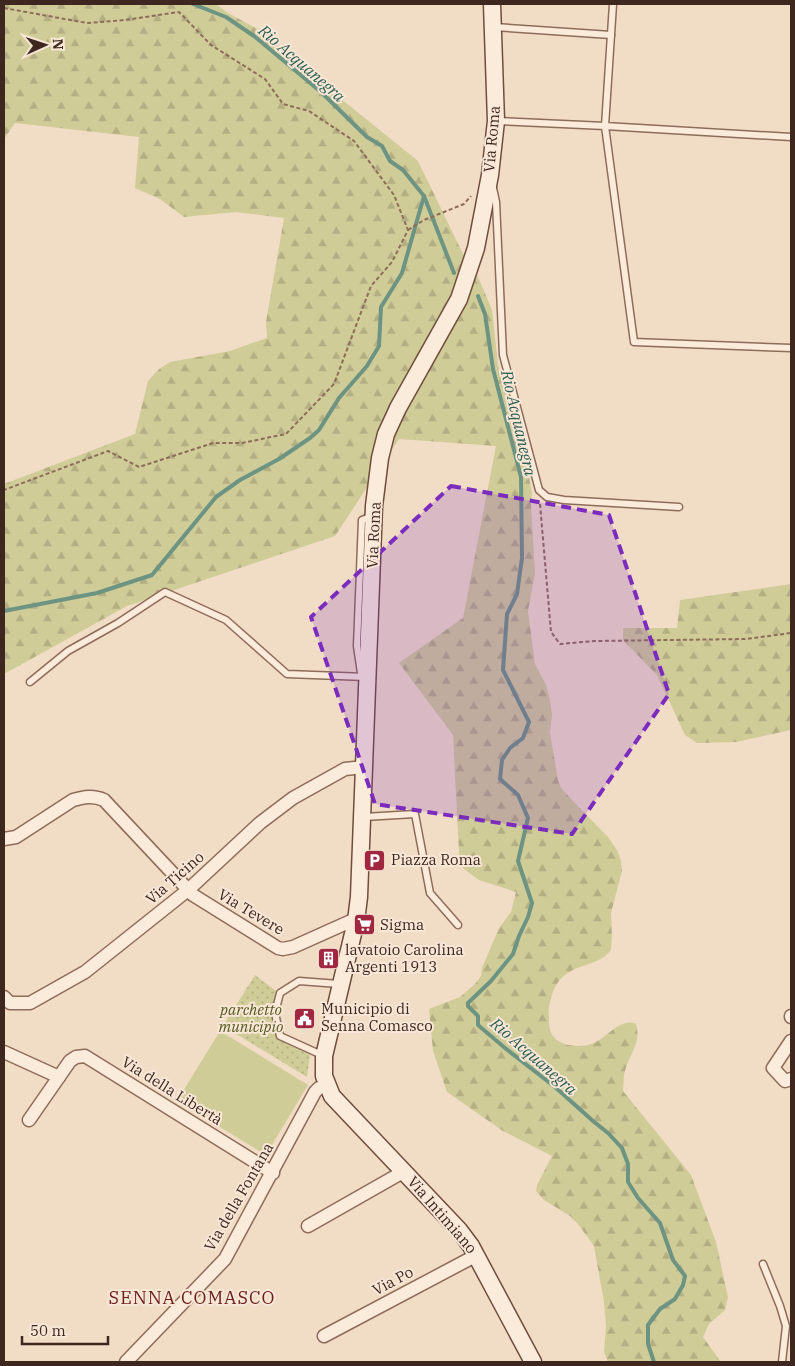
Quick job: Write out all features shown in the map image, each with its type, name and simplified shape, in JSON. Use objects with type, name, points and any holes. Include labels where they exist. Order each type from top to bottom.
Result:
[{"type":"street","name":"Via Roma","points":[[327,1086],[324,1076],[324,1056],[356,921],[359,897],[374,516],[380,458],[386,434],[398,408],[459,300],[476,248],[490,175],[496,121],[492,4]]},
{"type":"street","name":"Via Ticino","points":[[4,997],[10,1003],[30,1003],[85,972],[188,890],[260,823],[293,798],[339,771],[364,767]]},
{"type":"street","points":[[4,838],[16,837],[73,800],[97,797],[104,800],[188,890]]},
{"type":"street","name":"Via Tevere","points":[[188,890],[265,940],[283,949],[293,948],[351,921],[356,921]]},
{"type":"street","points":[[791,1041],[773,1068],[785,1081],[791,1079]]},
{"type":"street","name":"Via della Libertà","points":[[29,1120],[73,1059],[82,1056],[90,1058],[112,1074],[273,1173]]},
{"type":"street","points":[[6,1058],[59,1078]]},
{"type":"street","name":"Via Intimiano","points":[[327,1086],[332,1096],[459,1230],[478,1255],[533,1362]]},
{"type":"street","name":"Via della Fontana","points":[[126,1362],[226,1259],[315,1092],[319,1088],[327,1086]]},
{"type":"street","points":[[308,1226],[403,1172]]},
{"type":"street","name":"Via Po","points":[[324,1336],[478,1255]]},
{"type":"lane","points":[[613,4],[605,126],[634,342],[791,348]]},
{"type":"lane","points":[[493,26],[611,35]]},
{"type":"lane","points":[[496,121],[791,137]]},
{"type":"lane","points":[[490,175],[496,202],[503,355],[539,490],[546,497],[564,500],[680,507]]},
{"type":"lane","points":[[30,682],[68,651],[109,628],[165,592],[226,620],[287,674],[367,678]]},
{"type":"lane","points":[[362,817],[415,814],[430,893],[458,925]]},
{"type":"lane","points":[[324,1056],[280,1036],[275,1013],[280,993],[299,981],[340,984]]},
{"type":"lane","points":[[763,1264],[786,1326],[782,1362]]},
{"type":"path","points":[[4,8],[86,23],[125,20],[178,12],[211,45],[265,78],[283,104],[309,112],[354,141],[394,195],[408,230]]},
{"type":"path","points":[[4,490],[108,451],[139,466],[213,443],[242,443],[286,434],[334,384],[371,286],[392,262],[408,230],[424,220],[464,204],[470,196]]},
{"type":"path","points":[[539,490],[551,632],[560,644],[594,641],[746,639],[791,633]]},
{"type":"highlighted area","points":[[451,486],[609,515],[669,694],[572,834],[375,804],[311,617]]},
{"type":"green space","points":[[4,4],[216,4],[228,13],[263,32],[314,77],[418,161],[463,254],[473,265],[492,310],[498,365],[526,462],[532,492],[531,506],[535,573],[528,611],[535,664],[546,685],[550,700],[552,715],[550,733],[558,780],[561,788],[608,837],[617,850],[621,861],[622,871],[611,913],[611,950],[604,957],[570,972],[562,978],[556,986],[551,999],[549,1013],[550,1030],[553,1036],[562,1043],[579,1046],[596,1042],[620,1025],[626,1023],[636,1024],[636,1043],[625,1071],[623,1091],[691,1175],[716,1242],[728,1297],[725,1310],[709,1324],[703,1337],[721,1362],[608,1362],[604,1352],[606,1326],[604,1302],[594,1246],[570,1216],[544,1200],[536,1191],[537,1185],[552,1156],[503,1131],[447,1092],[433,1051],[429,1009],[460,997],[481,976],[482,968],[499,928],[511,912],[516,892],[479,880],[463,868],[459,853],[453,735],[399,663],[463,618],[496,446],[399,439],[335,536],[127,606],[4,674],[4,484],[135,434],[148,381],[159,369],[170,362],[230,351],[267,338],[266,322],[284,218],[236,212],[184,217],[160,199],[135,188],[139,137],[15,123],[4,139]]},
{"type":"green space","points":[[791,584],[791,730],[736,742],[697,743],[685,735],[657,675],[623,640],[623,628],[677,628],[680,600]]},
{"type":"green space","name":"parchetto municipio","points":[[255,975],[276,991],[271,1014],[278,1039],[310,1055],[307,1077],[223,1026]]},
{"type":"green space","points":[[220,1031],[308,1085],[266,1155],[177,1101]]},
{"type":"waterway","name":"Rio Acquanegra","points":[[193,4],[226,17],[254,36],[321,92],[367,137],[382,146],[390,161],[403,170],[424,196],[454,273]]},
{"type":"waterway","name":"Rio Acquanegra","points":[[4,611],[97,593],[152,575],[216,497],[240,480],[279,459],[319,430],[339,398],[367,366],[379,346],[381,307],[402,273],[424,196]]},
{"type":"waterway","name":"Rio Acquanegra","points":[[478,296],[485,314],[493,369],[521,477],[522,558],[517,594],[507,614],[503,670],[529,722],[523,738],[510,748],[502,760],[500,779],[518,795],[528,818],[518,861],[532,903],[513,954],[491,981],[468,1003],[468,1006],[478,1016],[478,1025],[555,1087],[608,1133],[622,1148],[628,1164],[628,1182],[638,1198],[660,1223],[673,1260],[685,1276],[683,1285],[675,1299],[660,1309],[648,1325],[648,1344],[654,1362]]},
{"type":"place","name":"Piazza Roma","points":[[375,860]]},
{"type":"place","name":"Sigma","points":[[364,925]]},
{"type":"place","name":"lavatoio Carolina Argenti 1913","points":[[329,959]]},
{"type":"place","name":"Municipio di Senna Comasco","points":[[305,1018]]},
{"type":"district","name":"SENNA COMASCO","points":[[192,1298]]}]
